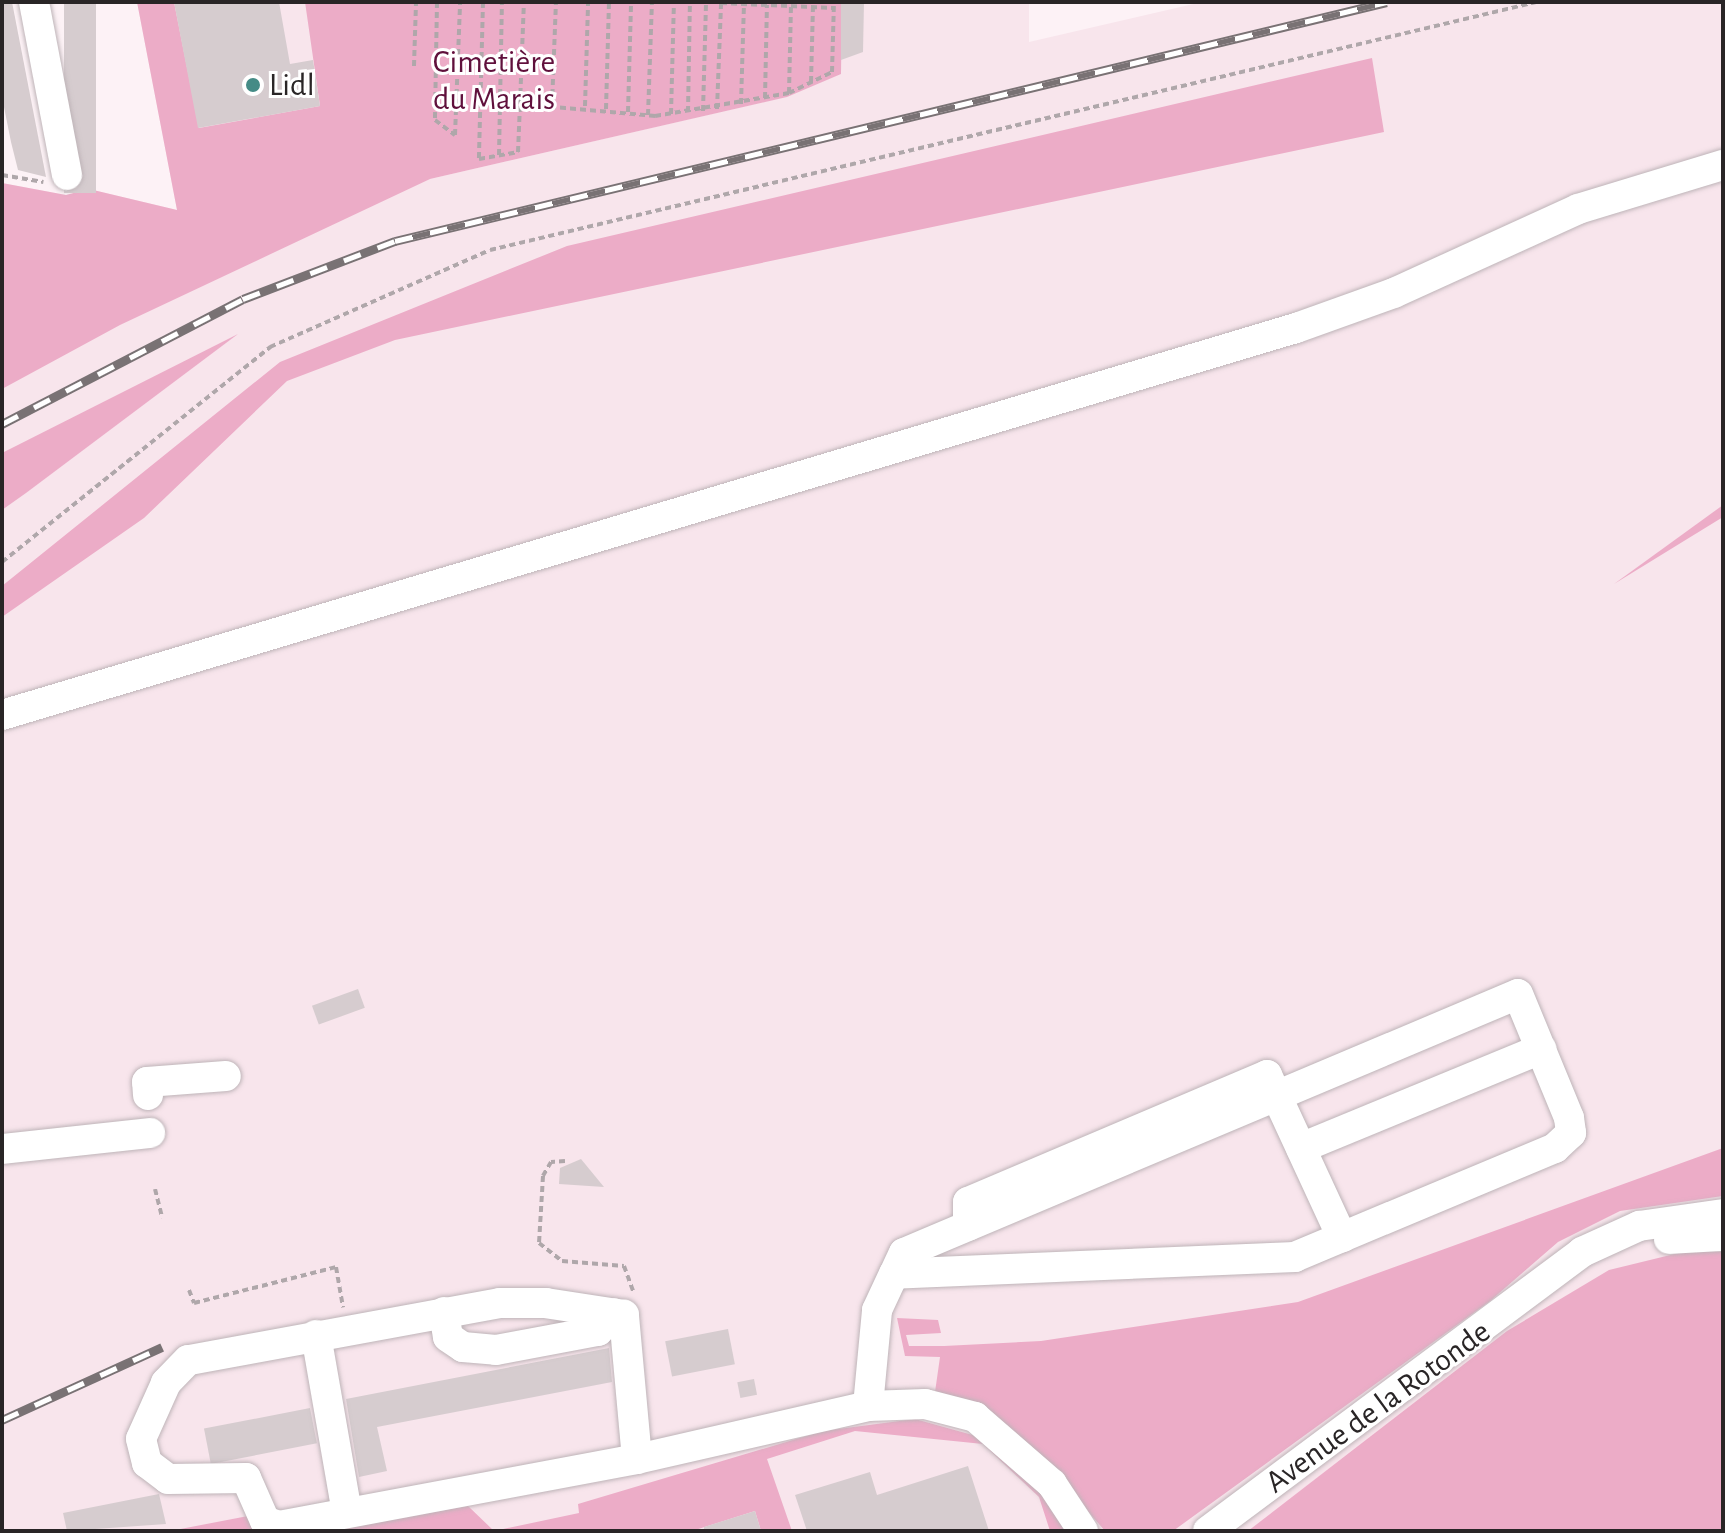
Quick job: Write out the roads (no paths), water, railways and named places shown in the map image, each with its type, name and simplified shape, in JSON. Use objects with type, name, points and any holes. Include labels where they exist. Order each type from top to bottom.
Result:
[{"type":"street","points":[[34,2],[67,175]]},
{"type":"street","points":[[2,715],[1296,328],[1394,293],[1578,209],[1723,165]]},
{"type":"street","points":[[868,1406],[877,1310],[894,1274],[904,1253],[1518,994],[1569,1118],[1571,1133],[1555,1148],[1295,1257],[894,1274]]},
{"type":"street","points":[[1301,1148],[1541,1049]]},
{"type":"street","points":[[148,1095],[147,1082],[226,1076]]},
{"type":"street","points":[[1277,1096],[1342,1237]]},
{"type":"street","points":[[2,1149],[150,1133]]},
{"type":"street","name":"Avenue de la Rotonde","points":[[1208,1531],[1617,1234],[1723,1214]]},
{"type":"street","name":"Avenue de la Rotonde","points":[[1509,1312],[1629,1248],[1723,1236]]},
{"type":"street","points":[[619,1314],[500,1303],[188,1360],[166,1383],[141,1439],[147,1463],[168,1479],[246,1478],[265,1521],[279,1526],[637,1459],[868,1406],[925,1404],[975,1417],[1052,1484],[1083,1531]]},
{"type":"street","points":[[444,1312],[448,1337],[463,1347],[496,1350],[598,1331],[619,1314]]},
{"type":"street","points":[[619,1314],[637,1459]]},
{"type":"street","points":[[316,1335],[347,1512]]},
{"type":"railway","points":[[2,424],[243,299],[395,241],[1387,2]]},
{"type":"railway","points":[[2,1420],[162,1347]]},
{"type":"place","name":"Lidl","points":[[253,85]]},
{"type":"park label","name":"Cimetière du Marais","points":[[494,82]]}]
